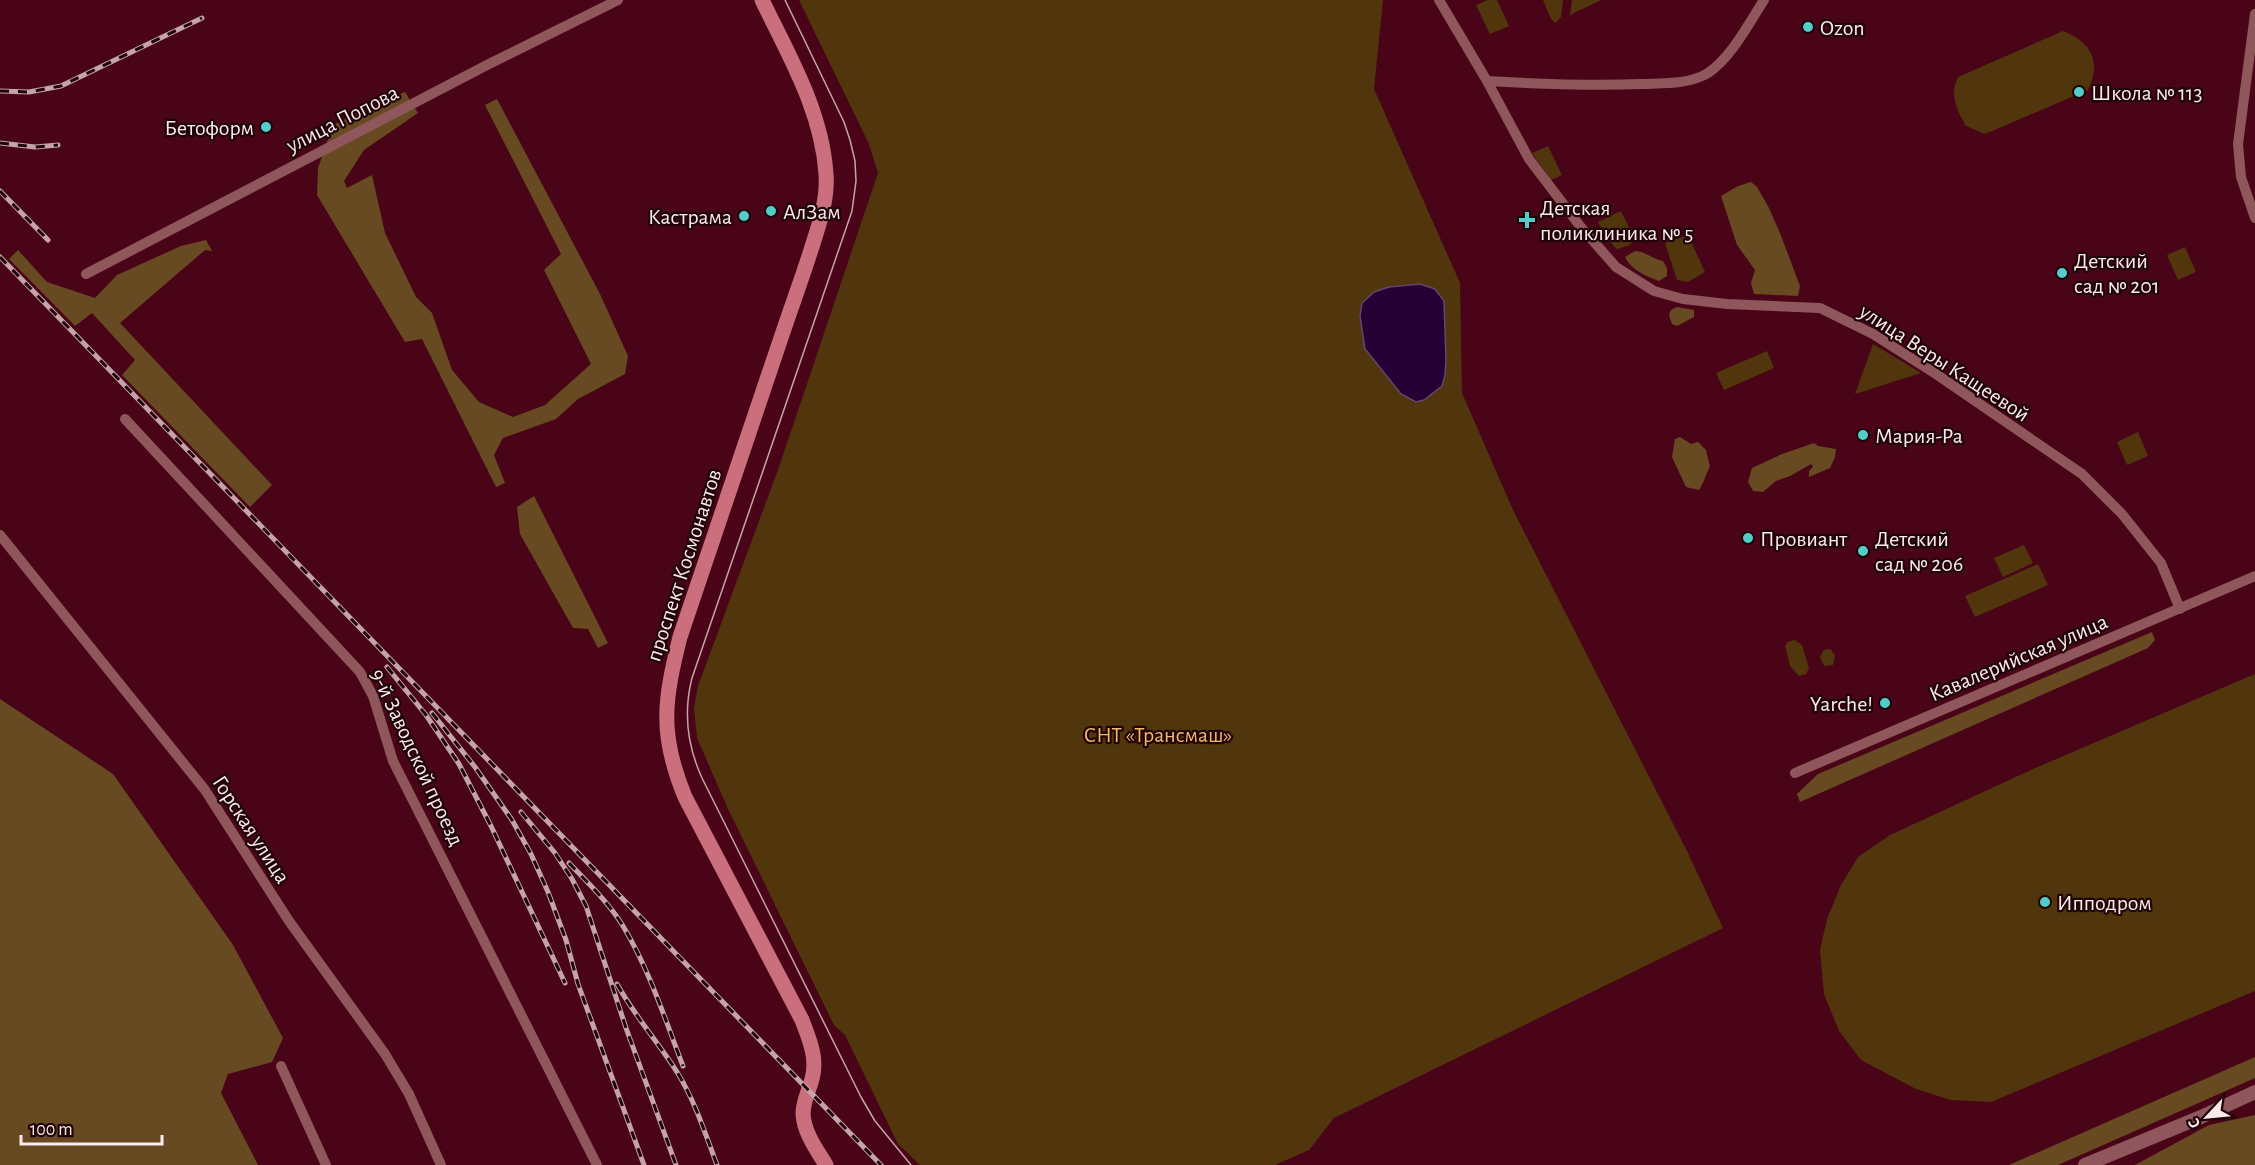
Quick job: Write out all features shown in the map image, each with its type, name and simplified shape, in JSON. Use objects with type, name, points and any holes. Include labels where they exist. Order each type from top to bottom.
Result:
[{"type":"main road","name":"проспект Космонавтов","points":[[762,0],[815,115],[824,156],[825,197],[805,269],[680,637],[669,688],[666,733],[675,773],[685,797],[802,1020],[812,1046],[813,1076],[804,1102],[803,1117],[807,1130],[826,1165]]},
{"type":"street","name":"улица Попова","points":[[86,274],[487,65],[618,0]]},
{"type":"street","name":"улица Веры Кащеевой","points":[[1439,0],[1487,81],[1529,159],[1616,267],[1654,291],[1683,299],[1727,304],[1820,308],[1873,334],[1936,374],[2082,474],[2122,514],[2161,563],[2180,609]]},
{"type":"street","points":[[1487,81],[1567,86],[1684,82],[1706,74],[1717,65],[1743,33],[1764,0]]},
{"type":"street","points":[[2255,14],[2238,144],[2241,177],[2255,218]]},
{"type":"street","name":"9-й Заводской проезд","points":[[125,419],[360,672],[373,696],[393,761],[597,1165]]},
{"type":"street","name":"Горская улица","points":[[0,535],[205,790],[289,921],[385,1054],[409,1094],[441,1165]]},
{"type":"street","name":"Кавалерийская улица","points":[[1795,773],[2255,576]]},
{"type":"street","points":[[281,1066],[326,1165]]},
{"type":"street","points":[[2085,1165],[2255,1092]]},
{"type":"green space","name":"СНТ «Трансмаш»","points":[[799,0],[1383,0],[1374,89],[1460,283],[1462,393],[1513,510],[1687,851],[1723,928],[1334,1118],[1309,1150],[1275,1165],[920,1165],[898,1144],[845,1035],[834,1025],[728,809],[697,738],[694,708],[698,686],[779,467],[878,173],[869,144]]},
{"type":"green space","points":[[1488,0],[1497,0],[1509,26],[1490,34],[1476,5]]},
{"type":"green space","points":[[1543,0],[1563,0],[1561,17],[1555,23],[1551,19]]},
{"type":"green space","points":[[1572,0],[1601,0],[1570,15]]},
{"type":"green space","points":[[2063,31],[2081,41],[2091,54],[2094,71],[2088,90],[1985,134],[1966,126],[1954,96],[1958,77]]},
{"type":"green space","points":[[1548,146],[1562,175],[1551,180],[1532,153]]},
{"type":"green space","points":[[1621,211],[1634,238],[1630,245],[1617,249],[1607,239],[1598,222]]},
{"type":"green space","points":[[1688,235],[1705,272],[1688,282],[1677,280],[1665,243]]},
{"type":"green space","points":[[2185,247],[2196,272],[2178,280],[2167,255]]},
{"type":"green space","points":[[1873,344],[1921,373],[1855,394]]},
{"type":"green space","points":[[1767,351],[1774,368],[1724,390],[1716,373]]},
{"type":"green space","points":[[2138,432],[2148,456],[2127,465],[2117,442]]},
{"type":"green space","points":[[2024,545],[2033,563],[2003,577],[1994,558]]},
{"type":"green space","points":[[2038,564],[2048,585],[1975,617],[1965,596]]},
{"type":"green space","points":[[1795,640],[1802,645],[1809,668],[1806,674],[1799,676],[1790,666],[1785,646],[1788,642]]},
{"type":"green space","points":[[1830,649],[1835,655],[1833,665],[1824,666],[1820,657],[1824,650]]},
{"type":"green space","name":"Ипподром","points":[[2255,674],[2255,991],[1991,1102],[1951,1100],[1916,1089],[1861,1060],[1839,1031],[1824,994],[1820,950],[1827,919],[1841,885],[1858,857],[1890,835],[2033,769]]},
{"type":"shaded area","points":[[405,92],[418,113],[364,150],[344,181],[347,188],[372,175],[385,233],[416,297],[432,313],[452,370],[479,402],[513,417],[545,405],[591,364],[544,270],[561,254],[485,105],[497,99],[600,294],[628,356],[625,374],[578,399],[556,419],[503,438],[494,455],[505,483],[496,487],[422,339],[405,342],[317,195],[318,168],[333,125]]},
{"type":"shaded area","points":[[1751,182],[1757,187],[1769,208],[1780,233],[1800,286],[1798,296],[1754,294],[1751,283],[1755,270],[1737,245],[1721,196],[1738,186]]},
{"type":"shaded area","points":[[206,240],[212,251],[205,250],[120,323],[272,485],[250,507],[122,375],[135,360],[92,313],[75,326],[9,259],[18,250],[47,282],[95,298],[117,275],[181,246]]},
{"type":"shaded area","points":[[1635,251],[1663,261],[1667,268],[1667,276],[1659,281],[1635,269],[1625,257]]},
{"type":"shaded area","points":[[1420,284],[1435,289],[1444,301],[1446,361],[1442,386],[1424,400],[1416,402],[1401,394],[1365,349],[1360,316],[1362,303],[1374,292],[1389,287]]},
{"type":"shaded area","points":[[1677,307],[1694,310],[1694,317],[1677,326],[1672,324],[1669,315],[1671,310]]},
{"type":"shaded area","points":[[1680,437],[1691,444],[1698,442],[1706,450],[1710,467],[1699,490],[1686,487],[1672,457],[1675,439]]},
{"type":"shaded area","points":[[1814,443],[1818,446],[1836,449],[1830,468],[1809,477],[1809,471],[1813,467],[1811,464],[1776,481],[1763,492],[1753,491],[1748,482],[1752,468]]},
{"type":"shaded area","points":[[534,496],[608,643],[598,648],[588,629],[573,628],[520,534],[517,507]]},
{"type":"shaded area","points":[[2152,632],[2155,640],[2148,648],[1800,802],[1797,794],[1818,774]]},
{"type":"shaded area","points":[[0,699],[113,774],[233,945],[283,1038],[272,1062],[228,1074],[221,1093],[258,1165],[0,1165]]},
{"type":"shaded area","points":[[2255,1057],[2255,1078],[2058,1165],[2009,1165]]},
{"type":"shaded area","points":[[2255,1115],[2255,1165],[2135,1165],[2209,1125]]},
{"type":"tram line","points":[[785,0],[844,122],[855,161],[856,181],[852,211],[692,678],[687,716],[688,729],[702,778],[861,1097],[875,1121],[911,1165]]},
{"type":"railway","points":[[0,91],[29,92],[61,86],[202,18]]},
{"type":"railway","points":[[0,143],[35,147],[58,145]]},
{"type":"railway","points":[[0,191],[48,240]]},
{"type":"railway","points":[[0,257],[881,1165]]},
{"type":"railway","points":[[387,667],[426,715],[459,764],[565,983]]},
{"type":"railway","points":[[432,713],[475,767],[512,820],[531,854],[566,940],[578,984],[644,1165]]},
{"type":"railway","points":[[521,812],[555,853],[586,906],[626,1028],[676,1165]]},
{"type":"railway","points":[[569,863],[611,909],[632,942],[656,995],[683,1066]]},
{"type":"railway","points":[[617,984],[683,1083],[717,1165]]},
{"type":"place","name":"Ozon","points":[[1808,27]]},
{"type":"place","name":"Школа № 113","points":[[2079,92]]},
{"type":"place","name":"Бетоформ","points":[[266,127]]},
{"type":"place","name":"АлЗам","points":[[771,211]]},
{"type":"place","name":"Кастрама","points":[[744,216]]},
{"type":"place","name":"Детская поликлиника № 5","points":[[1527,220]]},
{"type":"place","name":"Детский сад № 201","points":[[2062,273]]},
{"type":"place","name":"Мария-Ра","points":[[1863,435]]},
{"type":"place","name":"Провиант","points":[[1748,538]]},
{"type":"place","name":"Детский сад № 206","points":[[1863,551]]},
{"type":"place","name":"Yarche!","points":[[1885,703]]},
{"type":"place","name":"Ипподром","points":[[2045,902]]}]
